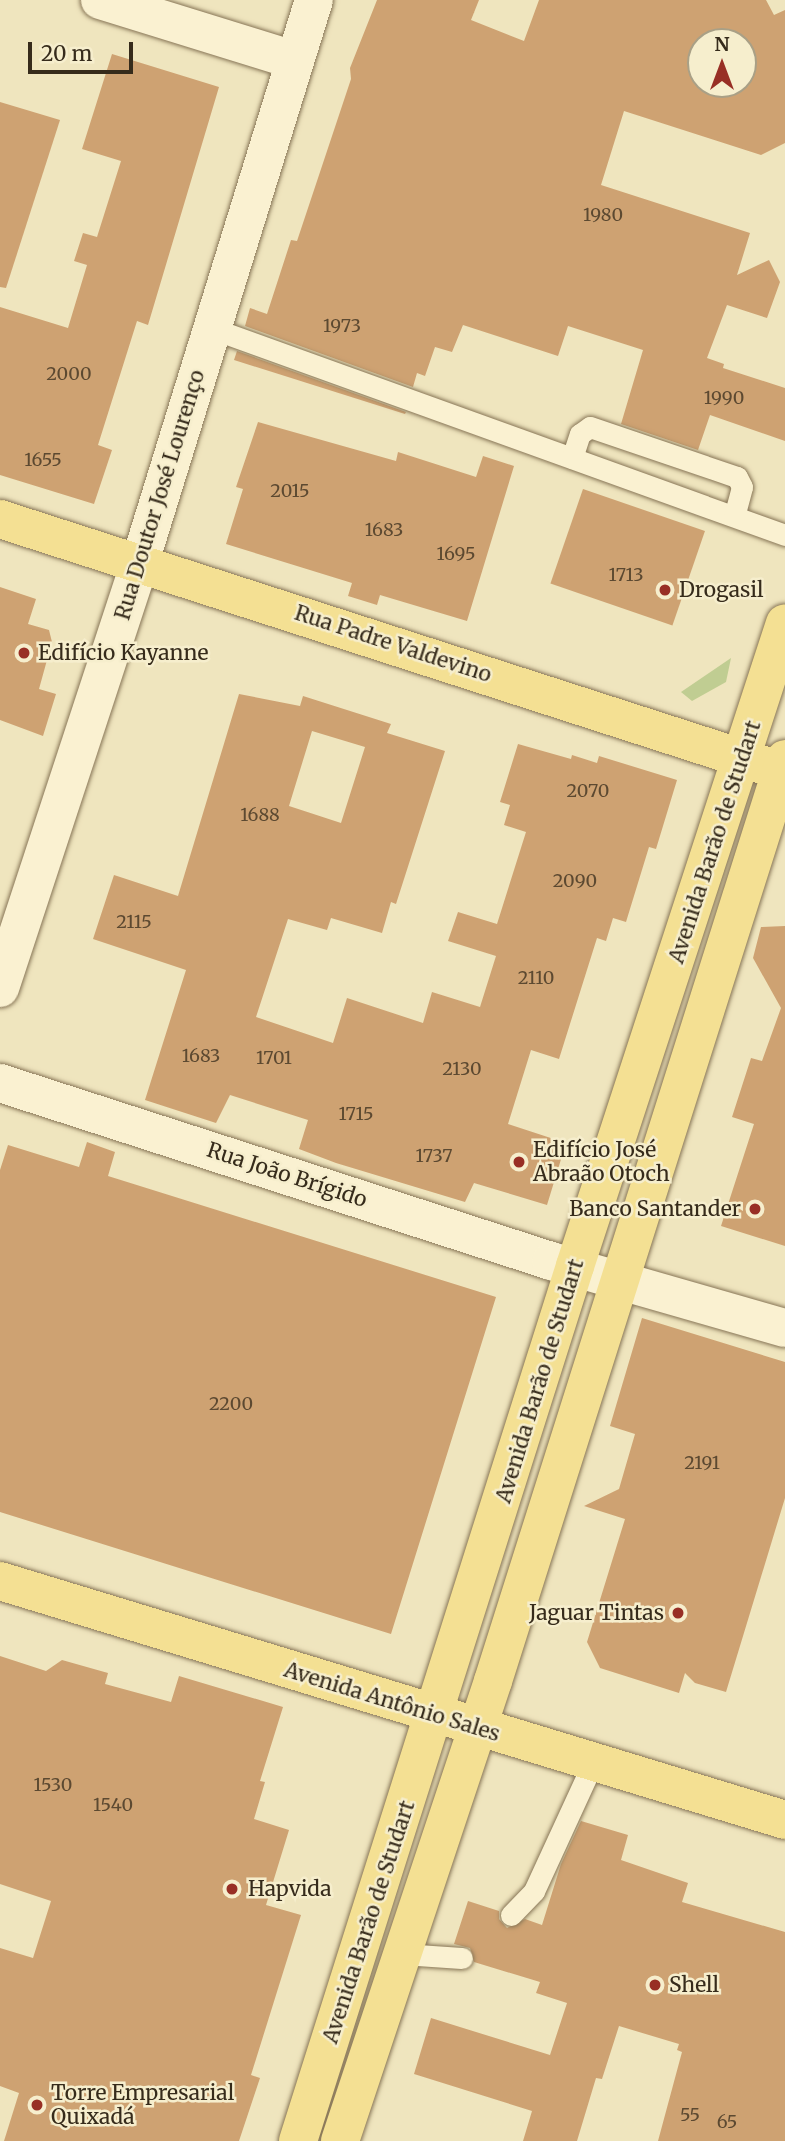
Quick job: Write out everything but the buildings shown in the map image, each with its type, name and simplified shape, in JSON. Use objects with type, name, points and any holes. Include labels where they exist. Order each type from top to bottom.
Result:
[{"type":"main road","name":"Rua Padre Valdevino","points":[[0,519],[140,562],[743,760],[784,767]]},
{"type":"main road","name":"Avenida Barão de Studart","points":[[298,2141],[435,1716],[575,1266],[743,760],[785,623]]},
{"type":"main road","name":"Avenida Barão de Studart","points":[[340,2141],[478,1728],[618,1278],[784,767]]},
{"type":"main road","name":"Avenida Antônio Sales","points":[[0,1581],[435,1716],[785,1820]]},
{"type":"street","points":[[100,0],[294,60]]},
{"type":"street","name":"Rua Doutor José Lourenço","points":[[0,988],[140,562],[314,0]]},
{"type":"street","name":"Rua João Brígido","points":[[0,1083],[575,1266],[785,1328]]},
{"type":"lane","points":[[211,328],[785,535]]},
{"type":"lane","points":[[572,458],[580,434],[590,427],[737,477],[742,486],[734,516]]},
{"type":"lane","points":[[511,1915],[534,1891],[593,1763]]},
{"type":"lane","points":[[402,1954],[462,1958]]},
{"type":"green space","points":[[731,658],[726,682],[692,701],[681,692]]},
{"type":"place","name":"Drogasil","points":[[665,590]]},
{"type":"place","name":"Edifício Kayanne","points":[[24,653]]},
{"type":"place","name":"Edifício José Abraão Otoch","points":[[519,1162]]},
{"type":"place","name":"Banco Santander","points":[[755,1209]]},
{"type":"place","name":"Jaguar Tintas","points":[[678,1613]]},
{"type":"place","name":"Hapvida","points":[[232,1889]]},
{"type":"place","name":"Shell","points":[[655,1985]]},
{"type":"place","name":"Torre Empresarial Quixadá","points":[[37,2105]]}]
